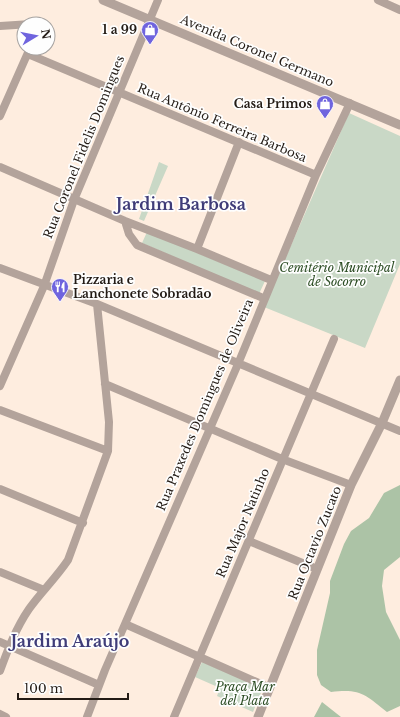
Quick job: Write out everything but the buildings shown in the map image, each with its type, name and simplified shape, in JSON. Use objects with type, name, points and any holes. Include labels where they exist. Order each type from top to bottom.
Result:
[{"type":"street","name":"Avenida Coronel Germano","points":[[103,0],[150,18],[400,125]]},
{"type":"street","name":"Rua Coronel Fidelis Domingues","points":[[0,386],[44,286],[74,200],[118,92],[158,0]]},
{"type":"street","points":[[378,0],[400,10]]},
{"type":"street","points":[[0,26],[16,25]]},
{"type":"street","points":[[0,116],[27,56]]},
{"type":"street","name":"Rua Antônio Ferreira Barbosa","points":[[40,56],[118,92],[316,175]]},
{"type":"street","name":"Rua Praxedes Domingues de Oliveira","points":[[87,717],[99,685],[209,427],[238,364],[263,298],[316,175],[350,103]]},
{"type":"street","points":[[198,249],[239,142]]},
{"type":"street","points":[[0,167],[129,223],[198,249],[271,280]]},
{"type":"street","points":[[129,223],[129,234],[137,245],[263,298]]},
{"type":"street","points":[[0,268],[44,286],[97,304],[311,395],[400,431]]},
{"type":"street","points":[[0,671],[9,646],[30,608],[44,590],[58,576],[68,560],[108,451],[109,422],[97,304]]},
{"type":"street","name":"Rua Major Natinho","points":[[174,717],[334,339]]},
{"type":"street","name":"Rua Octavio Zucato","points":[[258,717],[351,485],[382,423],[400,380]]},
{"type":"street","points":[[105,384],[282,459],[351,485]]},
{"type":"street","points":[[0,410],[108,451]]},
{"type":"street","points":[[0,489],[82,523]]},
{"type":"street","points":[[249,541],[317,568]]},
{"type":"street","points":[[0,572],[44,590]]},
{"type":"street","points":[[125,624],[199,658],[270,688]]},
{"type":"street","points":[[0,642],[99,685]]},
{"type":"street","points":[[0,714],[6,717]]},
{"type":"green space","name":"Cemitério Municipal de Socorro","points":[[349,113],[400,136],[400,264],[365,348],[264,307]]},
{"type":"green space","points":[[159,162],[168,166],[144,221],[139,219]]},
{"type":"green space","points":[[147,232],[265,281],[259,294],[142,243]]},
{"type":"green space","points":[[400,485],[400,557],[384,570],[382,586],[386,612],[400,640],[400,706],[387,712],[362,694],[349,691],[331,692],[321,685],[317,675],[317,650],[330,593],[330,581],[344,544],[351,531],[369,518],[384,493]]},
{"type":"green space","name":"Praça Mar del Plata","points":[[202,662],[263,688],[253,712],[217,696],[220,688],[195,677]]},
{"type":"green space","points":[[322,702],[341,717],[314,717]]},
{"type":"place","name":"1 a 99","points":[[150,45]]},
{"type":"place","name":"Casa Primos","points":[[325,119]]},
{"type":"place","name":"Pizzaria e Lanchonete Sobradão","points":[[60,302]]},
{"type":"district","name":"Jardim Barbosa","points":[[181,204]]},
{"type":"district","name":"Jardim Araújo","points":[[70,641]]}]
